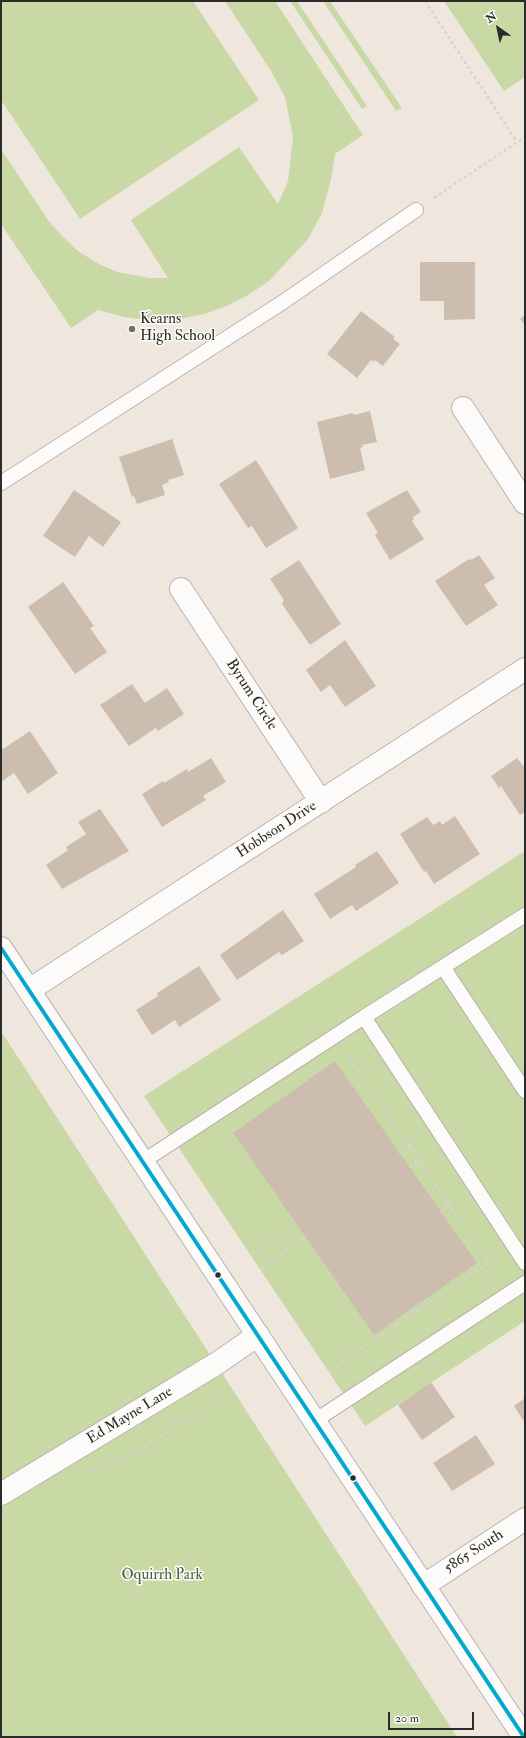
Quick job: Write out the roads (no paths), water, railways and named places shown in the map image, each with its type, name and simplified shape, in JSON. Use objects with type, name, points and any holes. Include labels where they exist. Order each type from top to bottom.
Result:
[{"type":"street","points":[[463,408],[525,503]]},
{"type":"street","name":"Byrum Circle","points":[[181,588],[321,802]]},
{"type":"street","name":"Hobbson Drive","points":[[29,990],[525,669]]},
{"type":"street","points":[[1,948],[142,1162],[316,1420],[423,1586],[524,1737]]},
{"type":"street","name":"Ed Mayne Lane","points":[[1,1494],[216,1364],[258,1335]]},
{"type":"street","name":"5865 South","points":[[423,1586],[525,1519]]},
{"type":"lane","points":[[1,483],[283,302],[416,210]]},
{"type":"lane","points":[[142,1162],[364,1017],[525,915]]},
{"type":"lane","points":[[443,967],[525,1091]]},
{"type":"lane","points":[[364,1017],[525,1263]]},
{"type":"lane","points":[[316,1420],[525,1283]]},
{"type":"place","name":"Kearns High School","points":[[132,329]]},
{"type":"park label","name":"Oquirrh Park","points":[[162,1576]]}]
